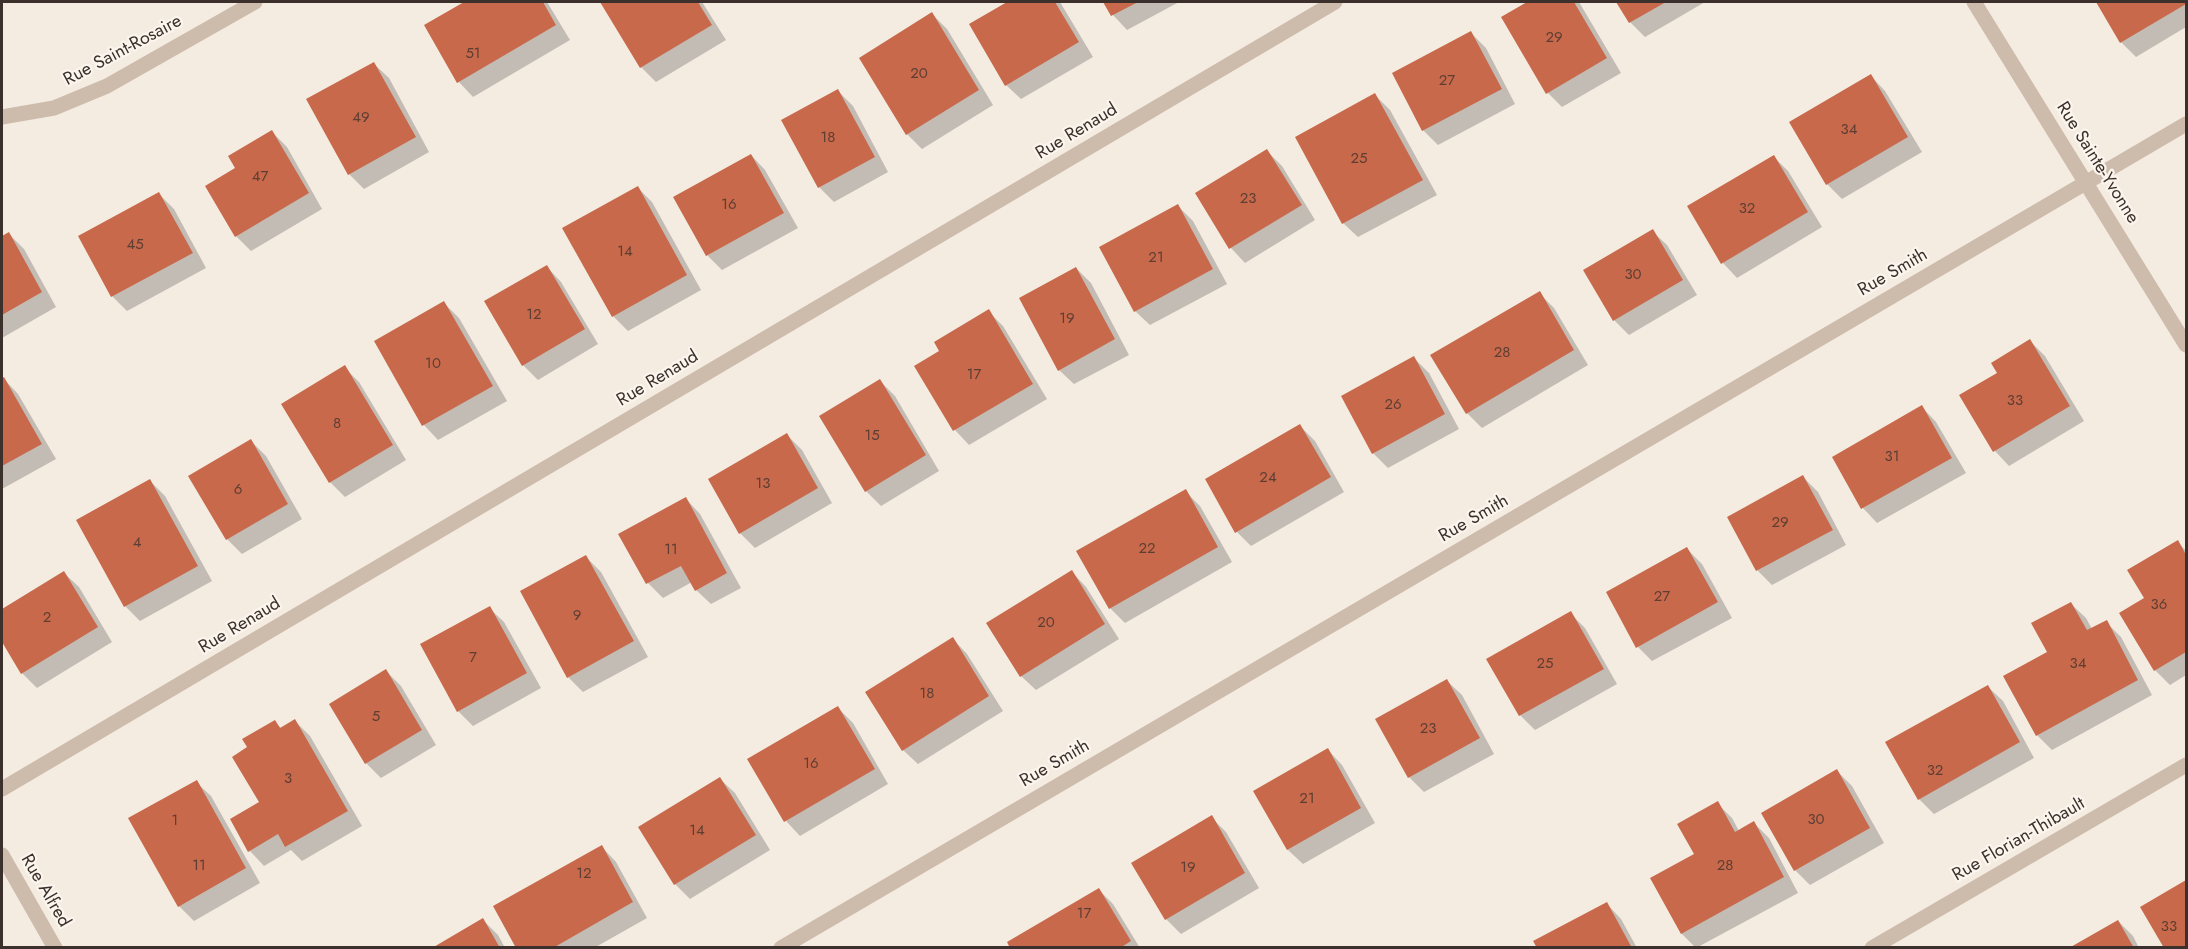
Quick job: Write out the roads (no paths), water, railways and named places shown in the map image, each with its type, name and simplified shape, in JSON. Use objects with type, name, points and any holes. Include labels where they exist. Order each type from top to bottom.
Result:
[{"type":"street","name":"Rue Saint-Rosaire","points":[[2,117],[54,108],[107,86],[255,2]]},
{"type":"street","name":"Rue Renaud","points":[[2,789],[1335,2]]},
{"type":"street","name":"Rue Sainte-Yvonne","points":[[1974,2],[2187,345]]},
{"type":"street","name":"Rue Smith","points":[[781,948],[2187,123]]},
{"type":"street","name":"Rue Florian-Thibault","points":[[1872,948],[2187,765]]},
{"type":"street","name":"Rue Alfred","points":[[2,855],[55,948]]}]
